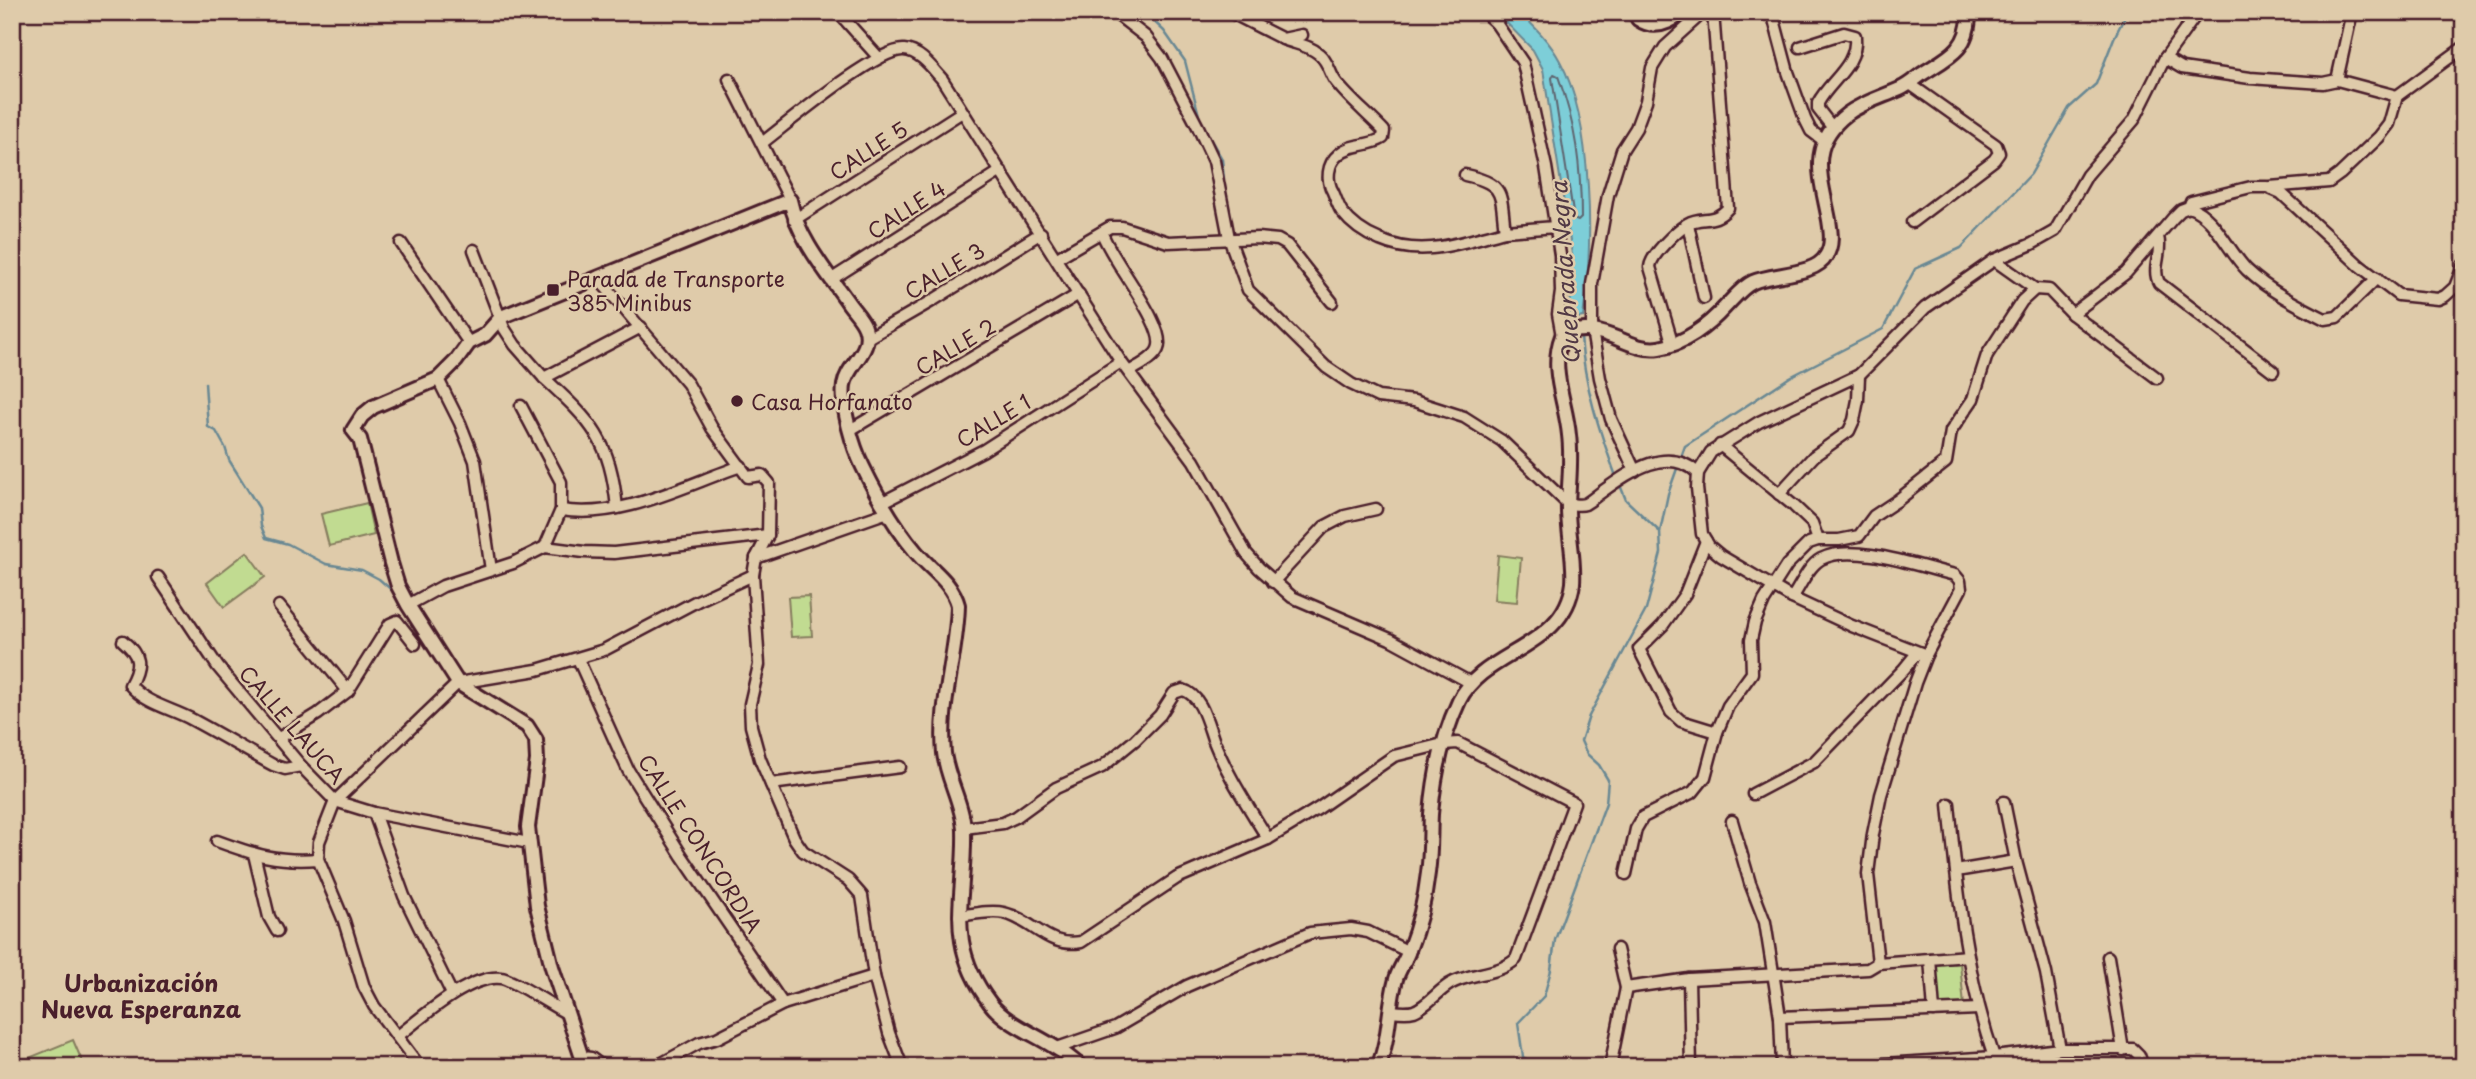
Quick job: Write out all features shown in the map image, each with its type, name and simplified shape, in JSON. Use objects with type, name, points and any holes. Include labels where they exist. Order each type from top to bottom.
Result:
[{"type":"street","points":[[838,12],[879,58]]},
{"type":"street","points":[[1114,12],[1146,37],[1163,58],[1179,88],[1214,161],[1229,238],[1248,290],[1326,367],[1350,384],[1378,397],[1415,401],[1472,422],[1502,441],[1568,504],[1583,505],[1606,488],[1652,463],[1673,459],[1688,463],[1698,473]]},
{"type":"street","points":[[1230,12],[1283,39],[1318,52],[1328,63],[1333,79],[1384,131],[1383,138],[1374,144],[1347,148],[1336,156],[1327,176],[1339,209],[1356,227],[1389,244],[1416,250],[1432,249],[1505,232],[1555,227]]},
{"type":"street","points":[[1484,12],[1499,18],[1523,63],[1546,167],[1560,255],[1561,292],[1558,313],[1566,334]]},
{"type":"street","points":[[1636,12],[1638,19],[1644,24],[1654,25],[1664,24],[1683,12]]},
{"type":"street","points":[[1631,473],[1611,419],[1588,330],[1592,285],[1608,195],[1622,150],[1636,128],[1641,114],[1652,68],[1665,47],[1697,18],[1696,12]]},
{"type":"street","points":[[1673,345],[1650,261],[1675,233],[1688,224],[1712,220],[1721,216],[1728,208],[1713,12]]},
{"type":"street","points":[[1772,12],[1788,72],[1805,119],[1811,131],[1823,140]]},
{"type":"street","points":[[1921,654],[1792,598],[1721,556],[1706,541],[1700,522],[1698,473],[1711,452],[1720,445],[1759,422],[1859,375],[1925,308],[1994,260],[2055,231],[2087,175],[2134,120],[2165,58],[2198,12]]},
{"type":"street","points":[[2337,80],[2352,12]]},
{"type":"street","points":[[2456,12],[2464,19]]},
{"type":"street","points":[[1378,1067],[1386,1042],[1396,979],[1409,952],[1425,896],[1429,871],[1431,812],[1443,744],[1460,700],[1471,683],[1541,636],[1558,620],[1568,604],[1573,582],[1568,504],[1571,455],[1556,350],[1566,334],[1588,330],[1643,347],[1673,345],[1714,320],[1749,284],[1764,278],[1813,268],[1826,257],[1831,244],[1821,172],[1823,140],[1832,127],[1849,112],[1910,84],[1954,54],[1968,31],[1969,13]]},
{"type":"street","points":[[1800,47],[1844,33],[1855,36],[1855,46],[1847,67],[1818,103],[1818,109],[1832,127]]},
{"type":"street","points":[[1283,39],[1302,35]]},
{"type":"street","points":[[2189,207],[2191,202],[2237,189],[2329,182],[2379,137],[2389,124],[2397,96],[2464,47]]},
{"type":"street","points":[[762,143],[820,98],[879,58],[895,50],[908,50],[923,59],[943,79],[1121,362],[1194,461],[1247,553],[1273,582],[1292,597],[1390,639],[1471,683]]},
{"type":"street","points":[[2165,58],[2182,68],[2250,78],[2323,83],[2337,80],[2397,96]]},
{"type":"street","points":[[729,79],[790,200],[794,220],[865,328],[865,348],[848,372],[844,386],[850,430],[861,464],[883,508],[917,554],[955,593],[958,605],[943,721],[944,754],[964,828],[959,916],[961,942],[966,959],[992,1006],[1010,1021],[1057,1048],[1081,1067]]},
{"type":"street","points":[[1910,84],[1996,145],[1998,153],[1994,160],[1912,222]]},
{"type":"street","name":"CALLE 5","points":[[794,220],[962,113]]},
{"type":"street","name":"CALLE 4","points":[[832,279],[1001,171]]},
{"type":"street","points":[[1465,175],[1483,179],[1500,191],[1505,232]]},
{"type":"street","points":[[2267,187],[2281,193],[2360,265],[2398,295],[2438,299],[2455,287],[2464,264]]},
{"type":"street","points":[[603,1067],[591,1058],[584,1062],[542,931],[529,843],[530,799],[537,760],[536,740],[527,726],[458,683],[408,605],[398,586],[360,439],[353,429],[373,407],[438,379],[469,343],[485,335],[501,317],[790,200]]},
{"type":"street","points":[[2072,314],[2126,273],[2173,218],[2189,207],[2206,218],[2248,270],[2270,287],[2325,319],[2337,317],[2377,278]]},
{"type":"street","points":[[1688,224],[1704,298]]},
{"type":"street","points":[[1057,258],[1105,229],[1122,227],[1168,242],[1229,238],[1278,240],[1287,245],[1332,302]]},
{"type":"street","name":"CALLE 3","points":[[866,339],[1041,233]]},
{"type":"street","points":[[1102,233],[1120,269],[1155,322],[1160,335],[1159,348],[1154,354],[1129,372]]},
{"type":"street","points":[[2158,237],[2161,250],[2155,273],[2159,283],[2273,371]]},
{"type":"street","points":[[401,243],[469,343]]},
{"type":"street","points":[[474,250],[504,328],[515,345],[544,378],[590,422],[601,441],[614,482],[617,508]]},
{"type":"street","points":[[1994,260],[2035,289],[2049,290],[2072,314],[2157,378]]},
{"type":"street","points":[[597,277],[688,384],[712,428],[748,477],[762,475],[769,483],[768,535],[757,558],[753,575],[759,665],[750,704],[751,726],[782,814],[803,850],[849,880],[862,896],[873,976],[888,1033],[902,1067]]},
{"type":"street","points":[[1626,874],[1636,829],[1643,817],[1693,792],[1705,777],[1717,732],[1728,706],[1752,673],[1751,640],[1755,622],[1787,565],[1800,549],[1818,540],[1859,536],[1874,516],[1946,463],[1951,431],[1973,399],[1987,355],[2022,301],[2035,289]]},
{"type":"street","name":"CALLE 2","points":[[850,430],[1079,294]]},
{"type":"street","points":[[544,378],[641,327]]},
{"type":"street","name":"CALLE 1","points":[[757,558],[883,508],[984,450],[1121,362]]},
{"type":"street","points":[[1779,494],[1814,456],[1849,431],[1856,413],[1859,375]]},
{"type":"street","points":[[438,379],[475,461],[491,570]]},
{"type":"street","points":[[521,406],[561,482],[561,510],[545,547]]},
{"type":"street","points":[[1720,445],[1812,523],[1818,540]]},
{"type":"street","points":[[561,510],[590,513],[617,508],[651,499],[741,466]]},
{"type":"street","points":[[1273,582],[1324,527],[1345,516],[1376,509]]},
{"type":"street","points":[[408,605],[443,586],[513,563],[545,547],[614,553],[768,535]]},
{"type":"street","points":[[1706,541],[1685,594],[1664,625],[1639,649],[1671,712],[1681,721],[1717,732]]},
{"type":"street","points":[[1792,598],[1816,563],[1821,559],[1845,554],[1881,556],[1955,575],[1960,581],[1961,589],[1921,654],[1881,795],[1869,854],[1868,874],[1878,963]]},
{"type":"street","points":[[421,1067],[374,1006],[364,988],[344,921],[318,859],[319,842],[335,801],[458,683],[537,670],[578,659],[621,642],[697,601],[753,575]]},
{"type":"street","name":"CALLE LAUCA","points":[[158,577],[218,667],[335,801],[374,813],[529,843]]},
{"type":"street","points":[[279,606],[348,691]]},
{"type":"street","points":[[278,738],[318,714],[348,691],[390,624],[397,621],[415,644]]},
{"type":"street","points":[[122,641],[134,650],[137,657],[138,666],[130,685],[141,695],[154,704],[189,718],[272,765],[285,769],[302,766]]},
{"type":"street","points":[[1753,794],[1814,762],[1921,654]]},
{"type":"street","name":"CALLE CONCORDIA","points":[[578,659],[628,770],[682,856],[783,1004]]},
{"type":"street","points":[[964,828],[1003,823],[1016,817],[1056,788],[1101,767],[1152,723],[1174,693],[1183,690],[1193,695],[1200,706],[1225,769],[1268,839]]},
{"type":"street","points":[[959,916],[1002,912],[1020,919],[1058,943],[1080,942],[1096,934],[1177,878],[1268,839],[1319,808],[1394,756],[1443,744],[1458,743],[1574,803],[1516,959],[1506,968],[1464,978],[1448,985],[1411,1012],[1392,1011]]},
{"type":"street","points":[[771,784],[900,767]]},
{"type":"street","points":[[2004,803],[2016,861],[2046,973],[2060,1049]]},
{"type":"street","points":[[1949,804],[1968,956],[1979,1009],[1994,1056]]},
{"type":"street","points":[[374,813],[404,896],[452,994]]},
{"type":"street","points":[[1732,821],[1750,883],[1765,922],[1780,1017],[1782,1066]]},
{"type":"street","points":[[217,841],[285,861],[318,859]]},
{"type":"street","points":[[254,854],[269,917],[277,931]]},
{"type":"street","points":[[1956,871],[2016,861]]},
{"type":"street","points":[[1057,1048],[1115,1028],[1187,986],[1310,933],[1351,929],[1368,932],[1409,952]]},
{"type":"street","points":[[1610,1067],[1626,988],[1617,949]]},
{"type":"street","points":[[1626,988],[1689,979],[1868,969],[1878,963],[1968,956]]},
{"type":"street","points":[[2108,957],[2123,1050]]},
{"type":"street","points":[[1930,959],[1934,1011]]},
{"type":"street","points":[[655,1067],[699,1043],[717,1038],[783,1004],[873,976]]},
{"type":"street","points":[[398,1036],[452,994],[499,978],[510,981],[568,1014]]},
{"type":"street","points":[[1689,979],[1691,1067]]},
{"type":"street","points":[[1780,1017],[1979,1009]]},
{"type":"street","points":[[1836,1067],[2014,1055],[2060,1049],[2133,1049],[2139,1055],[2143,1067]]},
{"type":"street","points":[[2014,1055],[2014,1067]]},
{"type":"green space","points":[[367,503],[374,535],[329,546],[321,514]]},
{"type":"green space","points":[[247,552],[265,577],[224,607],[207,583]]},
{"type":"green space","points":[[1498,555],[1521,558],[1517,602],[1494,600]]},
{"type":"green space","points":[[809,596],[812,636],[791,637],[788,597]]},
{"type":"green space","points":[[1960,963],[1964,1006],[1937,1008],[1934,965]]},
{"type":"green space","points":[[73,1040],[82,1061],[67,1067],[26,1067],[24,1060]]},
{"type":"water","name":"Quebrada Negra","points":[[1496,12],[1519,12],[1531,23],[1556,54],[1571,87],[1585,151],[1588,187],[1588,257],[1583,317],[1570,319],[1572,254],[1543,69],[1533,50]]},
{"type":"waterway","points":[[1144,12],[1164,31],[1185,61],[1201,123],[1222,159],[1224,179]]},
{"type":"waterway","points":[[1540,1067],[1523,1057],[1518,1023],[1544,996],[1555,940],[1606,803],[1608,780],[1599,765],[1587,754],[1581,741],[1589,716],[1646,610],[1661,553],[1660,532],[1668,494],[1685,446],[1790,377],[1883,329],[1915,269],[1961,248],[2031,174],[2069,108],[2096,84],[2127,12]]},
{"type":"waterway","name":"Quebrada Negra","points":[[1581,337],[1585,373],[1594,409],[1617,479]]},
{"type":"waterway","points":[[205,383],[208,427],[216,431],[229,460],[259,508],[261,526],[266,538],[288,544],[326,564],[362,570],[379,579],[395,593]]},
{"type":"waterway","name":"Quebrada Negra","points":[[1620,485],[1626,500],[1660,532]]},
{"type":"place","name":"Parada de Transporte 385 Minibus","points":[[553,290]]},
{"type":"place","name":"Casa Horfanato","points":[[737,401]]},
{"type":"district","name":"Urbanización Nueva Esperanza","points":[[141,995]]}]
